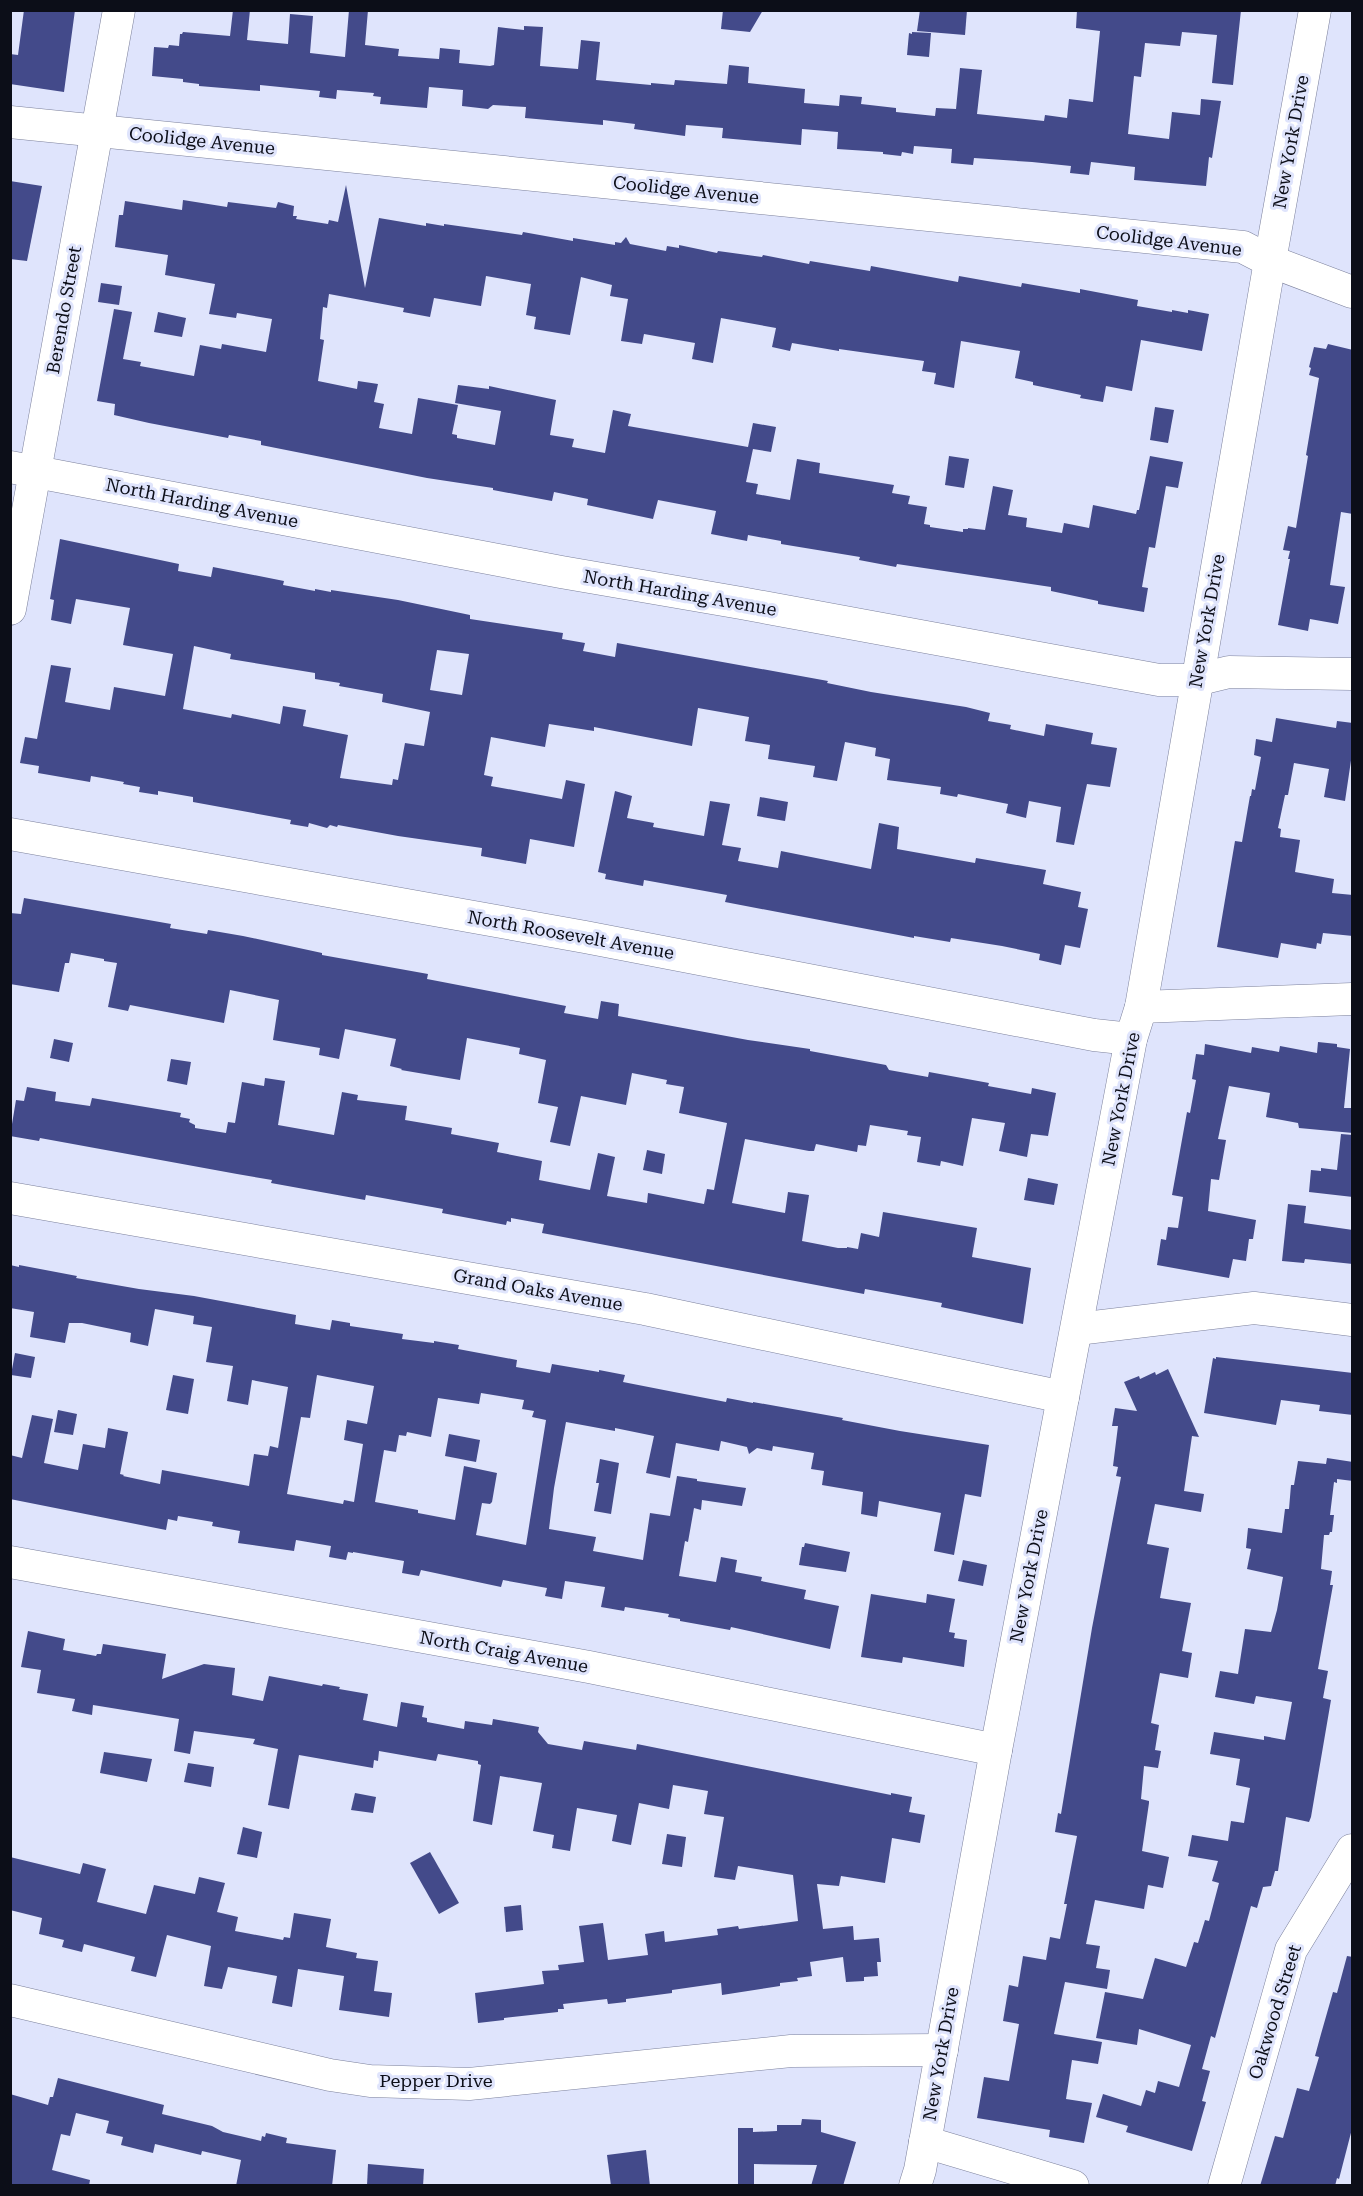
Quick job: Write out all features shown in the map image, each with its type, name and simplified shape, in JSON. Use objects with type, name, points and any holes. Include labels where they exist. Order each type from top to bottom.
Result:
[{"type":"street","name":"Berendo Street","points":[[10,609],[23,469],[96,130],[119,10]]},
{"type":"street","name":"New York Drive","points":[[915,2186],[1131,1039],[1141,1007],[1196,680],[1315,10]]},
{"type":"street","name":"Coolidge Avenue","points":[[10,122],[1243,247],[1270,261],[1353,292]]},
{"type":"street","name":"North Harding Avenue","points":[[23,469],[561,572],[1159,680],[1196,680],[1229,672],[1353,674]]},
{"type":"street","name":"North Roosevelt Avenue","points":[[10,834],[594,939],[1094,1035],[1131,1039]]},
{"type":"street","points":[[1141,1007],[1353,999]]},
{"type":"street","name":"Grand Oaks Avenue","points":[[10,1198],[645,1309],[1064,1397]]},
{"type":"street","points":[[1077,1329],[1254,1308],[1353,1320]]},
{"type":"street","name":"North Craig Avenue","points":[[10,1562],[589,1667],[996,1750]]},
{"type":"street","name":"Oakwood Street","points":[[1224,2186],[1291,1950],[1353,1850]]},
{"type":"street","name":"Pepper Drive","points":[[10,2000],[330,2075],[370,2081],[469,2084],[791,2050],[942,2050]]},
{"type":"street","points":[[925,2142],[1073,2186]]},
{"type":"building","points":[[24,10],[75,10],[64,92],[10,84],[10,54],[18,55]]},
{"type":"building","points":[[233,10],[250,10],[247,40],[288,44],[290,14],[313,16],[310,53],[345,57],[349,10],[368,10],[365,45],[399,49],[398,56],[439,59],[440,48],[460,50],[459,63],[490,66],[494,65],[498,27],[524,30],[524,26],[543,27],[540,66],[578,69],[581,40],[600,42],[596,80],[651,85],[651,83],[674,85],[675,80],[727,84],[729,65],[749,67],[748,83],[805,89],[804,103],[839,106],[840,95],[862,97],[861,104],[896,108],[896,112],[935,116],[936,108],[956,109],[960,68],[982,70],[977,114],[1044,121],[1045,115],[1067,118],[1069,99],[1093,102],[1100,31],[1076,28],[1077,10],[1241,10],[1233,85],[1212,83],[1217,35],[1182,32],[1180,46],[1145,43],[1141,77],[1134,76],[1128,134],[1169,139],[1172,112],[1200,115],[1201,99],[1221,101],[1212,158],[1209,157],[1206,186],[1134,180],[1135,167],[1091,162],[1089,175],[1070,173],[1071,166],[1032,162],[974,158],[973,165],[951,163],[952,149],[914,146],[913,154],[902,152],[901,156],[883,154],[883,152],[837,149],[838,132],[802,129],[801,145],[722,138],[723,128],[686,125],[685,136],[634,129],[635,124],[603,120],[603,125],[525,118],[526,107],[493,105],[488,109],[462,106],[463,90],[429,87],[427,108],[380,104],[381,97],[373,96],[374,93],[337,90],[336,99],[319,97],[320,91],[260,85],[260,91],[199,86],[199,84],[183,82],[183,79],[152,76],[154,47],[179,46],[180,34],[183,32],[230,36]]},
{"type":"building","points":[[723,10],[763,10],[750,32],[721,29]]},
{"type":"building","points":[[920,10],[967,10],[965,35],[917,31]]},
{"type":"building","points":[[912,32],[931,33],[929,57],[907,55],[909,33],[912,34]]},
{"type":"building","points":[[10,181],[42,186],[27,261],[10,259]]},
{"type":"building","points":[[346,185],[365,288],[379,218],[426,226],[426,223],[444,226],[444,224],[522,235],[523,232],[573,241],[573,238],[615,245],[615,242],[621,243],[626,237],[630,244],[666,251],[667,246],[679,248],[679,245],[717,253],[718,251],[762,257],[763,255],[809,264],[810,261],[870,271],[871,266],[958,282],[959,276],[1021,287],[1022,283],[1080,293],[1080,289],[1138,300],[1137,306],[1172,312],[1172,310],[1188,313],[1188,310],[1209,314],[1202,351],[1141,340],[1132,391],[1106,386],[1103,402],[1080,398],[1081,395],[1033,385],[1033,382],[1015,378],[1020,351],[961,341],[954,388],[934,384],[936,373],[922,371],[924,361],[792,343],[790,351],[772,347],[776,328],[721,318],[713,363],[692,359],[695,343],[644,334],[642,344],[621,341],[628,299],[610,296],[612,285],[581,277],[570,335],[534,329],[536,317],[526,315],[531,284],[486,276],[481,306],[434,298],[430,317],[403,312],[404,308],[329,294],[327,308],[323,307],[320,339],[324,340],[318,381],[357,389],[358,381],[378,384],[374,402],[384,404],[379,428],[412,434],[418,398],[458,405],[452,434],[457,435],[457,438],[495,445],[501,411],[455,403],[458,385],[489,389],[489,386],[556,400],[550,435],[574,439],[572,447],[605,453],[613,410],[631,414],[628,426],[748,447],[753,423],[776,427],[771,452],[753,449],[746,482],[758,484],[756,494],[790,500],[797,459],[820,463],[819,473],[894,485],[892,493],[910,496],[908,504],[927,507],[924,524],[963,532],[963,529],[968,528],[985,530],[993,486],[1013,490],[1008,515],[1027,518],[1026,527],[1062,533],[1064,523],[1089,528],[1093,505],[1136,514],[1139,510],[1150,456],[1183,462],[1178,488],[1166,486],[1155,548],[1149,547],[1142,587],[1148,588],[1144,612],[1098,604],[1098,601],[1051,591],[1051,587],[897,564],[896,567],[859,560],[860,557],[781,544],[781,541],[748,535],[747,541],[711,534],[716,511],[658,500],[653,519],[587,505],[588,499],[554,492],[552,501],[261,445],[261,441],[229,435],[228,438],[149,423],[114,415],[115,404],[97,401],[114,309],[132,312],[123,359],[141,362],[140,366],[194,376],[200,345],[221,349],[222,344],[266,352],[272,319],[237,313],[236,318],[209,314],[215,284],[165,275],[168,255],[115,247],[119,215],[123,215],[125,201],[182,210],[183,200],[227,207],[228,202],[276,208],[278,202],[294,206],[293,216],[297,216],[296,219],[328,224],[329,220],[338,222]]},
{"type":"building","points":[[101,283],[122,286],[119,305],[98,302]]},
{"type":"building","points":[[158,312],[186,318],[182,337],[154,332]]},
{"type":"building","points":[[1328,344],[1353,350],[1353,514],[1341,512],[1330,585],[1345,587],[1338,624],[1310,619],[1308,631],[1278,625],[1290,559],[1288,559],[1290,551],[1283,550],[1288,526],[1296,528],[1308,456],[1306,455],[1319,378],[1309,375],[1311,368],[1309,367],[1314,347],[1326,349]]},
{"type":"building","points":[[1155,407],[1174,410],[1168,443],[1150,440]]},
{"type":"building","points":[[949,456],[969,459],[964,488],[945,485]]},
{"type":"building","points":[[60,539],[179,564],[178,571],[211,577],[213,567],[284,581],[283,585],[315,591],[315,589],[331,592],[331,590],[398,600],[470,615],[470,619],[563,633],[562,639],[585,643],[583,651],[615,657],[617,643],[828,681],[827,683],[871,692],[966,707],[990,713],[988,721],[1011,725],[1010,729],[1044,736],[1046,724],[1093,733],[1091,744],[1117,748],[1110,787],[1087,784],[1074,845],[1056,842],[1061,807],[1029,801],[1026,818],[1006,813],[1008,804],[958,794],[957,797],[940,794],[941,787],[887,780],[890,759],[875,756],[876,748],[845,742],[837,781],[813,777],[815,766],[768,759],[770,745],[745,741],[749,717],[698,708],[692,746],[594,727],[594,731],[549,724],[545,747],[491,737],[484,775],[493,777],[491,786],[562,799],[566,780],[585,784],[574,847],[530,839],[526,864],[481,856],[482,848],[338,825],[337,827],[330,825],[327,828],[309,823],[308,827],[290,824],[291,820],[193,802],[193,797],[158,791],[158,795],[139,792],[140,787],[123,784],[124,782],[91,776],[90,782],[38,773],[39,766],[20,763],[25,737],[37,739],[51,665],[71,668],[65,702],[110,710],[114,687],[165,696],[173,654],[123,645],[130,608],[76,599],[71,624],[51,620],[54,600],[50,599]],"holes":[[[194,646],[231,654],[230,659],[315,673],[315,679],[383,694],[382,702],[430,712],[424,746],[405,743],[398,780],[393,779],[392,785],[340,778],[348,735],[303,726],[306,710],[283,706],[280,724],[232,714],[231,718],[183,709]],[[437,650],[469,654],[462,695],[430,690]]]},
{"type":"building","points":[[1276,718],[1336,728],[1337,721],[1353,723],[1353,747],[1345,801],[1324,797],[1329,769],[1294,763],[1288,795],[1285,795],[1278,828],[1281,829],[1280,837],[1300,840],[1295,872],[1334,879],[1332,893],[1353,895],[1353,936],[1323,933],[1321,944],[1317,943],[1316,949],[1281,943],[1278,958],[1217,947],[1235,841],[1242,842],[1250,796],[1252,789],[1255,790],[1261,757],[1254,755],[1256,739],[1272,742]]},
{"type":"building","points":[[615,791],[632,796],[627,818],[654,823],[653,827],[704,836],[710,801],[730,804],[722,845],[741,848],[738,861],[778,868],[781,851],[871,869],[879,823],[899,827],[897,849],[975,863],[976,858],[1046,870],[1043,884],[1081,892],[1078,907],[1088,909],[1080,948],[1065,945],[1061,965],[1039,960],[1040,954],[1002,946],[951,938],[950,942],[914,936],[914,938],[725,902],[727,895],[644,880],[643,886],[605,879],[606,874],[598,872]]},
{"type":"building","points":[[760,797],[788,802],[785,821],[757,816]]},
{"type":"building","points":[[24,898],[171,924],[170,928],[207,934],[208,930],[243,936],[322,953],[322,955],[428,974],[427,979],[566,1006],[564,1013],[598,1019],[601,1001],[619,1004],[618,1016],[810,1049],[810,1051],[886,1065],[889,1070],[928,1077],[929,1072],[989,1083],[988,1086],[1031,1094],[1032,1088],[1056,1093],[1048,1136],[1031,1134],[1027,1157],[999,1151],[1005,1123],[972,1118],[963,1166],[941,1161],[940,1166],[917,1162],[921,1137],[907,1135],[908,1131],[870,1125],[866,1146],[858,1145],[857,1152],[816,1144],[814,1151],[809,1151],[745,1139],[732,1203],[785,1213],[788,1192],[809,1195],[802,1241],[838,1248],[858,1249],[861,1233],[879,1237],[883,1212],[977,1228],[972,1257],[1031,1268],[1023,1324],[941,1307],[942,1303],[865,1289],[864,1294],[542,1233],[544,1224],[511,1218],[511,1222],[507,1221],[506,1225],[442,1213],[443,1209],[366,1195],[365,1200],[271,1183],[272,1180],[40,1138],[39,1141],[10,1136],[16,1100],[24,1101],[27,1087],[56,1092],[55,1101],[90,1106],[92,1098],[181,1113],[180,1117],[190,1119],[189,1122],[195,1125],[195,1128],[226,1133],[228,1122],[235,1123],[242,1082],[264,1086],[265,1078],[285,1081],[278,1125],[334,1135],[342,1092],[358,1095],[357,1100],[407,1106],[405,1120],[452,1128],[451,1134],[499,1143],[497,1152],[542,1161],[539,1180],[590,1190],[598,1153],[615,1157],[607,1196],[647,1203],[648,1193],[704,1204],[707,1189],[714,1190],[727,1123],[679,1113],[684,1087],[666,1084],[667,1080],[632,1073],[626,1105],[581,1096],[570,1146],[550,1142],[558,1107],[538,1103],[546,1060],[519,1054],[520,1048],[467,1038],[460,1080],[390,1066],[396,1039],[345,1029],[339,1059],[319,1055],[320,1048],[273,1040],[279,1000],[230,990],[224,1023],[130,1005],[128,1011],[108,1007],[117,963],[104,961],[104,959],[71,953],[69,963],[65,963],[59,992],[10,984],[10,913],[21,914]]},
{"type":"building","points":[[54,1039],[73,1043],[69,1062],[50,1058]]},
{"type":"building","points":[[1318,1042],[1337,1044],[1337,1047],[1350,1049],[1344,1108],[1353,1108],[1353,1133],[1299,1128],[1298,1123],[1266,1117],[1270,1093],[1229,1086],[1218,1139],[1226,1140],[1219,1180],[1211,1179],[1208,1211],[1256,1220],[1253,1239],[1249,1239],[1246,1261],[1233,1259],[1229,1278],[1157,1265],[1161,1239],[1166,1240],[1168,1227],[1178,1228],[1183,1197],[1172,1195],[1187,1112],[1190,1113],[1196,1080],[1192,1079],[1196,1054],[1204,1055],[1205,1044],[1251,1053],[1252,1047],[1279,1052],[1280,1046],[1317,1053]]},
{"type":"building","points":[[171,1059],[191,1062],[187,1085],[167,1081]]},
{"type":"building","points":[[1341,1134],[1353,1135],[1353,1197],[1309,1192],[1311,1170],[1321,1171],[1321,1168],[1337,1170]]},
{"type":"building","points":[[647,1150],[665,1154],[662,1174],[643,1170]]},
{"type":"building","points":[[1028,1178],[1058,1184],[1054,1205],[1024,1200]]},
{"type":"building","points":[[1288,1204],[1306,1206],[1304,1223],[1353,1230],[1353,1264],[1305,1259],[1304,1263],[1282,1261]]},
{"type":"building","points":[[10,1265],[19,1267],[19,1265],[77,1276],[76,1278],[194,1296],[296,1315],[295,1324],[330,1330],[332,1320],[350,1323],[350,1326],[403,1334],[402,1339],[459,1345],[458,1349],[517,1360],[516,1367],[550,1373],[552,1364],[599,1372],[599,1370],[625,1375],[623,1382],[726,1402],[727,1398],[753,1402],[900,1431],[989,1445],[981,1497],[965,1494],[954,1555],[934,1551],[941,1513],[879,1501],[877,1517],[861,1514],[863,1492],[822,1485],[824,1471],[811,1469],[814,1453],[773,1446],[772,1451],[757,1448],[749,1454],[747,1447],[721,1441],[719,1451],[676,1443],[670,1478],[646,1473],[654,1436],[566,1422],[549,1529],[596,1537],[593,1551],[643,1560],[650,1513],[670,1516],[677,1476],[746,1488],[742,1506],[702,1500],[701,1510],[694,1508],[679,1576],[716,1582],[721,1557],[737,1560],[735,1572],[762,1577],[761,1581],[806,1590],[804,1599],[839,1606],[830,1649],[731,1627],[730,1630],[680,1621],[680,1619],[668,1617],[669,1614],[625,1607],[624,1611],[601,1607],[605,1587],[565,1581],[562,1599],[545,1596],[547,1588],[503,1580],[501,1587],[421,1570],[419,1576],[402,1573],[404,1561],[353,1552],[348,1552],[346,1560],[329,1557],[331,1546],[296,1540],[294,1551],[238,1543],[240,1531],[212,1526],[213,1522],[178,1516],[177,1521],[168,1519],[166,1530],[10,1499],[10,1455],[22,1458],[32,1415],[53,1419],[44,1463],[78,1470],[83,1444],[105,1448],[108,1428],[128,1432],[120,1474],[123,1476],[160,1484],[162,1470],[249,1486],[254,1454],[268,1456],[270,1446],[278,1448],[288,1387],[252,1380],[248,1405],[227,1401],[233,1366],[206,1362],[212,1327],[193,1324],[194,1316],[155,1309],[148,1346],[130,1342],[131,1333],[82,1323],[69,1323],[65,1343],[30,1337],[34,1312],[10,1308]],"holes":[[[317,1375],[374,1386],[367,1424],[347,1420],[344,1440],[363,1444],[354,1502],[344,1500],[343,1504],[287,1494],[301,1417],[310,1418]],[[481,1393],[524,1400],[522,1409],[534,1411],[532,1417],[546,1420],[526,1545],[476,1535],[482,1503],[492,1502],[497,1473],[464,1466],[455,1520],[375,1502],[384,1450],[396,1452],[399,1435],[406,1436],[407,1432],[431,1437],[438,1398],[479,1404]]]},
{"type":"building","points":[[15,1353],[35,1357],[31,1378],[11,1375]]},
{"type":"building","points":[[1216,1357],[1353,1373],[1353,1415],[1319,1411],[1320,1405],[1281,1400],[1276,1425],[1204,1413],[1213,1358],[1216,1359]]},
{"type":"building","points":[[1168,1369],[1199,1437],[1192,1436],[1184,1491],[1204,1494],[1201,1512],[1155,1504],[1147,1544],[1169,1548],[1160,1598],[1191,1603],[1182,1651],[1192,1653],[1188,1678],[1160,1673],[1151,1723],[1159,1725],[1155,1750],[1161,1751],[1158,1768],[1144,1766],[1141,1799],[1149,1803],[1142,1851],[1169,1857],[1163,1888],[1148,1885],[1144,1909],[1095,1900],[1086,1944],[1100,1946],[1096,1968],[1110,1970],[1107,1989],[1065,1982],[1054,2034],[1102,2042],[1098,2064],[1072,2060],[1066,2099],[1092,2103],[1084,2143],[1049,2137],[1050,2130],[977,2118],[984,2077],[1009,2081],[1019,2024],[1003,2021],[1009,1985],[1018,1987],[1023,1956],[1046,1960],[1050,1937],[1060,1939],[1067,1904],[1064,1904],[1077,1836],[1055,1832],[1058,1813],[1061,1814],[1092,1628],[1121,1477],[1116,1476],[1118,1467],[1113,1466],[1118,1426],[1112,1426],[1115,1408],[1137,1411],[1124,1382],[1139,1376],[1140,1379],[1155,1372],[1156,1375]]},
{"type":"building","points":[[173,1375],[194,1379],[188,1414],[166,1410]]},
{"type":"building","points":[[58,1410],[77,1414],[73,1435],[54,1432]]},
{"type":"building","points":[[449,1434],[480,1440],[476,1462],[445,1456]]},
{"type":"building","points":[[1327,1458],[1353,1462],[1353,1481],[1337,1479],[1337,1483],[1334,1482],[1330,1515],[1334,1515],[1332,1532],[1324,1535],[1321,1569],[1332,1571],[1330,1585],[1333,1585],[1318,1669],[1328,1671],[1323,1698],[1331,1700],[1311,1817],[1309,1822],[1286,1817],[1278,1871],[1275,1871],[1271,1886],[1263,1887],[1257,1908],[1251,1906],[1215,2038],[1211,2036],[1202,2069],[1210,2071],[1202,2101],[1206,2102],[1192,2151],[1126,2132],[1128,2126],[1096,2117],[1103,2094],[1141,2106],[1146,2090],[1155,2093],[1158,2081],[1179,2087],[1191,2045],[1139,2029],[1137,2045],[1096,2038],[1105,1992],[1143,1999],[1155,1958],[1186,1967],[1194,1942],[1198,1943],[1205,1920],[1209,1921],[1219,1883],[1212,1881],[1218,1861],[1188,1856],[1192,1835],[1228,1841],[1231,1821],[1244,1823],[1250,1788],[1236,1785],[1240,1759],[1210,1754],[1214,1732],[1264,1740],[1264,1736],[1285,1740],[1292,1702],[1256,1696],[1254,1704],[1215,1697],[1220,1671],[1238,1674],[1245,1629],[1271,1632],[1277,1610],[1283,1577],[1247,1569],[1251,1549],[1246,1548],[1248,1528],[1282,1533],[1285,1509],[1289,1509],[1291,1485],[1294,1485],[1298,1461],[1326,1464]]},
{"type":"building","points":[[600,1459],[619,1463],[611,1514],[594,1511]]},
{"type":"building","points":[[805,1543],[850,1552],[846,1572],[799,1565],[802,1547]]},
{"type":"building","points":[[963,1560],[987,1565],[983,1586],[958,1581]]},
{"type":"building","points":[[871,1594],[926,1603],[927,1594],[955,1599],[949,1632],[955,1633],[954,1638],[967,1640],[964,1667],[903,1657],[902,1663],[861,1657]]},
{"type":"building","points":[[28,1631],[65,1639],[63,1650],[96,1656],[101,1654],[103,1644],[166,1654],[162,1679],[204,1664],[235,1668],[232,1695],[263,1701],[269,1676],[340,1687],[339,1689],[368,1694],[363,1720],[397,1727],[401,1702],[424,1706],[422,1717],[427,1718],[427,1722],[464,1729],[465,1721],[492,1725],[493,1719],[539,1727],[538,1732],[548,1744],[582,1750],[584,1741],[636,1750],[637,1744],[891,1795],[891,1793],[912,1797],[909,1812],[925,1815],[920,1843],[892,1838],[885,1883],[841,1876],[839,1886],[817,1884],[823,1929],[853,1926],[854,1940],[879,1938],[881,1962],[877,1962],[878,1976],[864,1977],[864,1981],[846,1982],[843,1957],[810,1962],[812,1976],[797,1978],[798,1981],[780,1983],[780,1986],[722,1995],[721,1983],[626,1999],[626,2002],[608,2004],[607,1999],[563,2004],[564,2009],[558,2009],[558,2012],[478,2023],[475,1993],[544,1984],[542,1971],[559,1970],[558,1965],[584,1962],[579,1926],[603,1923],[608,1960],[648,1955],[645,1934],[664,1931],[665,1942],[718,1935],[717,1929],[738,1926],[739,1929],[798,1921],[793,1875],[738,1866],[735,1880],[714,1877],[724,1817],[704,1814],[708,1791],[673,1785],[669,1809],[639,1803],[631,1845],[612,1841],[617,1815],[577,1808],[570,1851],[552,1848],[554,1835],[533,1831],[542,1783],[500,1776],[492,1825],[473,1821],[481,1765],[478,1761],[438,1754],[436,1761],[379,1751],[378,1761],[374,1760],[373,1768],[299,1755],[289,1809],[268,1805],[278,1749],[253,1744],[255,1739],[194,1731],[190,1754],[174,1751],[179,1719],[93,1705],[92,1715],[72,1711],[75,1699],[37,1693],[41,1670],[21,1667]]},
{"type":"building","points":[[104,1752],[152,1759],[147,1782],[100,1773]]},
{"type":"building","points":[[188,1763],[214,1767],[211,1787],[184,1782]]},
{"type":"building","points":[[355,1793],[376,1797],[373,1813],[351,1810]]},
{"type":"building","points":[[243,1827],[262,1832],[257,1858],[237,1854]]},
{"type":"building","points":[[667,1834],[686,1837],[682,1867],[662,1864]]},
{"type":"building","points":[[430,1852],[459,1903],[439,1914],[410,1863]]},
{"type":"building","points":[[10,1857],[80,1874],[83,1863],[106,1869],[97,1902],[146,1914],[154,1885],[195,1894],[199,1877],[225,1883],[217,1912],[238,1917],[235,1931],[283,1940],[284,1937],[290,1938],[294,1913],[331,1919],[326,1947],[357,1953],[356,1958],[378,1961],[374,1991],[392,1993],[389,2017],[339,2010],[344,1976],[298,1969],[292,2007],[272,2003],[277,1976],[228,1967],[222,1989],[204,1986],[211,1946],[167,1935],[156,1977],[131,1971],[135,1957],[84,1944],[82,1952],[62,1947],[64,1940],[39,1934],[42,1918],[10,1910]]},
{"type":"building","points":[[521,1905],[523,1930],[506,1932],[504,1907]]},
{"type":"building","points":[[1347,1956],[1353,1957],[1353,2125],[1339,2179],[1337,2178],[1335,2186],[1260,2186],[1275,2136],[1283,2138],[1297,2088],[1309,2091],[1319,2057],[1315,2056],[1321,2034],[1333,1992],[1337,1993]]},
{"type":"building","points":[[58,2078],[164,2105],[162,2114],[212,2126],[223,2132],[261,2141],[262,2136],[265,2137],[266,2133],[287,2138],[286,2143],[336,2150],[332,2186],[236,2186],[241,2160],[202,2151],[201,2155],[155,2144],[153,2153],[121,2145],[123,2137],[106,2133],[109,2121],[76,2113],[70,2136],[61,2134],[52,2170],[90,2180],[89,2186],[10,2186],[10,2094],[48,2105],[50,2097],[53,2097]]},
{"type":"building","points":[[802,2119],[821,2120],[821,2132],[856,2142],[843,2186],[811,2186],[817,2165],[754,2164],[754,2186],[738,2186],[738,2128],[753,2128],[753,2132],[777,2131],[777,2125],[801,2125]]},
{"type":"building","points":[[646,2150],[650,2186],[611,2186],[607,2155]]},
{"type":"building","points":[[368,2164],[424,2169],[423,2186],[367,2186]]}]
